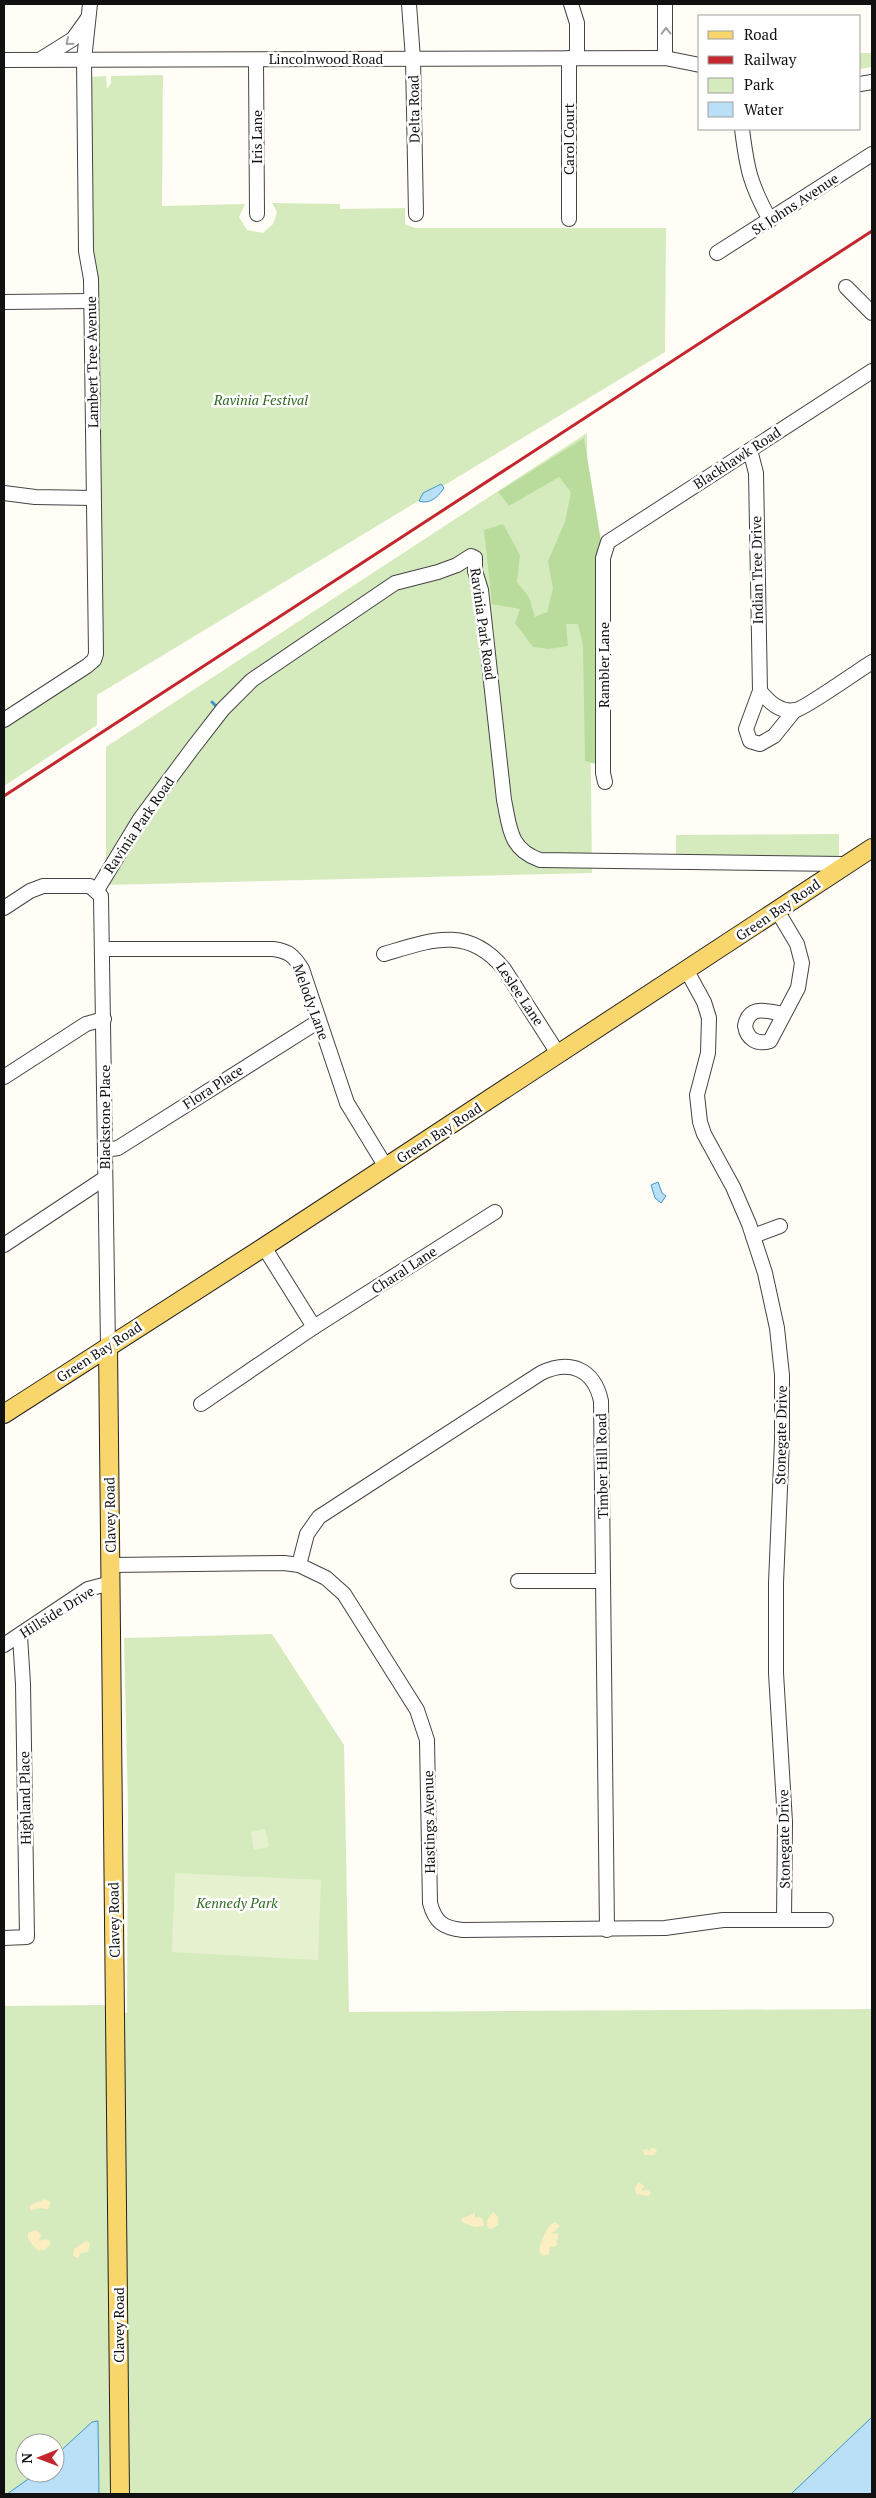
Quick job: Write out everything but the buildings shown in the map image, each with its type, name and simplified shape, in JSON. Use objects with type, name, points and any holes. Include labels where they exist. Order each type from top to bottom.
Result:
[{"type":"main road","name":"Green Bay Road","points":[[4,1414],[688,971],[778,912],[844,864],[872,848]]},
{"type":"main road","name":"Clavey Road","points":[[108,1346],[120,2494]]},
{"type":"street","name":"Delta Road","points":[[409,4],[413,59],[416,214]]},
{"type":"street","name":"Carol Court","points":[[570,219],[573,58],[577,22],[571,4]]},
{"type":"street","points":[[665,4],[665,58]]},
{"type":"street","points":[[40,60],[74,39],[90,9]]},
{"type":"street","name":"Lambert Tree Avenue","points":[[5,719],[91,662],[96,654],[91,301],[86,251],[84,60],[90,9]]},
{"type":"street","name":"Lincolnwood Road","points":[[4,60],[665,58],[698,65]]},
{"type":"street","name":"Iris Lane","points":[[256,60],[257,214]]},
{"type":"street","points":[[742,130],[748,172],[754,190],[770,220]]},
{"type":"street","name":"St Johns Avenue","points":[[717,253],[872,154]]},
{"type":"street","points":[[846,287],[872,313]]},
{"type":"street","points":[[4,302],[91,301]]},
{"type":"street","name":"Blackhawk Road","points":[[604,549],[617,535],[872,371]]},
{"type":"street","name":"Indian Tree Drive","points":[[750,450],[756,473],[760,691],[746,729],[750,742],[760,744],[769,740],[795,710],[872,662]]},
{"type":"street","points":[[4,493],[35,497],[94,498]]},
{"type":"street","name":"Rambler Lane","points":[[604,549],[603,773],[605,782]]},
{"type":"street","name":"Ravinia Park Road","points":[[97,890],[140,819],[223,708],[252,680],[395,582],[438,572],[457,565],[471,556],[475,558],[475,571],[481,590],[504,800],[510,828],[518,848],[540,860],[844,864]]},
{"type":"street","points":[[760,691],[769,703],[780,708],[795,710]]},
{"type":"street","points":[[4,704],[5,719]]},
{"type":"street","points":[[4,908],[30,891],[43,886],[90,886],[97,890]]},
{"type":"street","name":"Blackstone Place","points":[[97,890],[101,896],[102,904],[108,1346]]},
{"type":"street","points":[[778,912],[797,944],[802,963],[798,988],[783,1014]]},
{"type":"street","name":"Leslee Lane","points":[[384,954],[443,938],[466,941],[481,948],[496,959],[504,969],[558,1055]]},
{"type":"street","name":"Melody Lane","points":[[103,949],[273,949],[284,950],[295,957],[302,969],[347,1104],[386,1167]]},
{"type":"street","name":"Stonegate Drive","points":[[688,971],[704,1002],[709,1018],[708,1053],[697,1095],[700,1122],[704,1134],[733,1187],[753,1236],[765,1273],[773,1309],[782,1375],[782,1441],[776,1593],[776,1673],[785,1822],[784,1920]]},
{"type":"street","points":[[4,1077],[86,1024],[104,1019]]},
{"type":"street","name":"Flora Place","points":[[106,1150],[118,1148],[319,1021]]},
{"type":"street","points":[[4,1245],[105,1178]]},
{"type":"street","name":"Charal Lane","points":[[201,1404],[314,1328],[495,1212]]},
{"type":"street","points":[[753,1236],[780,1226]]},
{"type":"street","points":[[264,1247],[314,1328]]},
{"type":"street","name":"Timber Hill Road","points":[[299,1565],[307,1534],[319,1517],[541,1373],[562,1366],[577,1368],[590,1378],[598,1390],[601,1401],[606,1930]]},
{"type":"street","name":"Hastings Avenue","points":[[111,1565],[284,1563],[299,1565],[326,1578],[344,1594],[417,1710],[424,1728],[428,1768],[430,1903],[438,1922],[450,1929],[606,1930],[665,1928],[723,1920],[826,1920]]},
{"type":"street","points":[[518,1581],[602,1581]]},
{"type":"street","name":"Hillside Drive","points":[[4,1645],[88,1589],[111,1583]]},
{"type":"street","name":"Highland Place","points":[[4,1938],[27,1938],[24,1684],[20,1636]]},
{"type":"green space","points":[[861,53],[872,53],[872,67],[861,69]]},
{"type":"green space","name":"Ravinia Festival","points":[[163,75],[162,206],[245,204],[239,217],[247,230],[263,233],[273,224],[277,212],[272,203],[340,204],[340,209],[405,208],[405,224],[415,228],[666,228],[665,352],[97,695],[97,725],[4,786],[4,729],[96,669],[91,77],[106,76],[107,89],[111,83],[111,76]]},
{"type":"green space","points":[[587,433],[592,873],[106,885],[106,747]]},
{"type":"green space","points":[[584,438],[601,541],[599,765],[585,761],[583,645],[578,624],[566,624],[568,646],[549,649],[533,647],[515,623],[520,609],[492,604],[484,530],[503,524],[520,555],[517,582],[529,597],[535,617],[547,612],[553,589],[548,561],[565,522],[571,492],[559,477],[509,506],[498,492]]},
{"type":"green space","points":[[839,834],[839,856],[676,856],[676,835]]},
{"type":"green space","name":"Kennedy Park","points":[[272,1634],[344,1745],[349,2012],[872,2009],[872,2494],[4,2494],[4,2006],[102,2005],[127,2013],[128,1806],[124,1638]]},
{"type":"green space","points":[[265,1829],[269,1847],[254,1850],[251,1832]]},
{"type":"green space","name":"Kennedy Park","points":[[175,1873],[321,1880],[318,1960],[172,1952]]},
{"type":"sand","points":[[651,2148],[657,2149],[655,2155],[644,2155],[643,2150],[648,2149],[649,2152]]},
{"type":"sand","points":[[639,2182],[644,2186],[641,2191],[648,2190],[651,2193],[649,2196],[636,2194],[635,2188]]},
{"type":"sand","points":[[45,2199],[51,2202],[48,2209],[39,2208],[30,2211],[30,2205]]},
{"type":"sand","points":[[493,2212],[498,2217],[498,2225],[491,2229],[488,2228],[487,2222]]},
{"type":"sand","points":[[475,2213],[475,2218],[483,2219],[484,2226],[475,2227],[462,2222],[461,2219]]},
{"type":"sand","points":[[555,2222],[560,2226],[551,2234],[558,2233],[558,2239],[556,2240],[558,2244],[554,2247],[550,2246],[549,2254],[543,2256],[539,2251],[543,2238],[549,2227]]},
{"type":"sand","points":[[36,2230],[42,2235],[38,2241],[47,2239],[51,2242],[43,2250],[37,2250],[28,2239],[28,2233]]},
{"type":"sand","points":[[86,2241],[90,2243],[88,2252],[81,2253],[78,2258],[73,2256],[74,2249]]},
{"type":"water","points":[[441,484],[444,488],[437,497],[427,502],[419,501],[423,493]]},
{"type":"water","points":[[658,1182],[662,1193],[666,1196],[661,1203],[655,1198],[651,1185]]},
{"type":"water","points":[[872,2417],[872,2494],[791,2494]]},
{"type":"water","points":[[98,2421],[99,2494],[7,2494],[23,2483],[65,2483],[65,2447],[92,2422]]},
{"type":"waterway","points":[[212,702],[218,708]]},
{"type":"railway","points":[[4,796],[872,231]]}]
